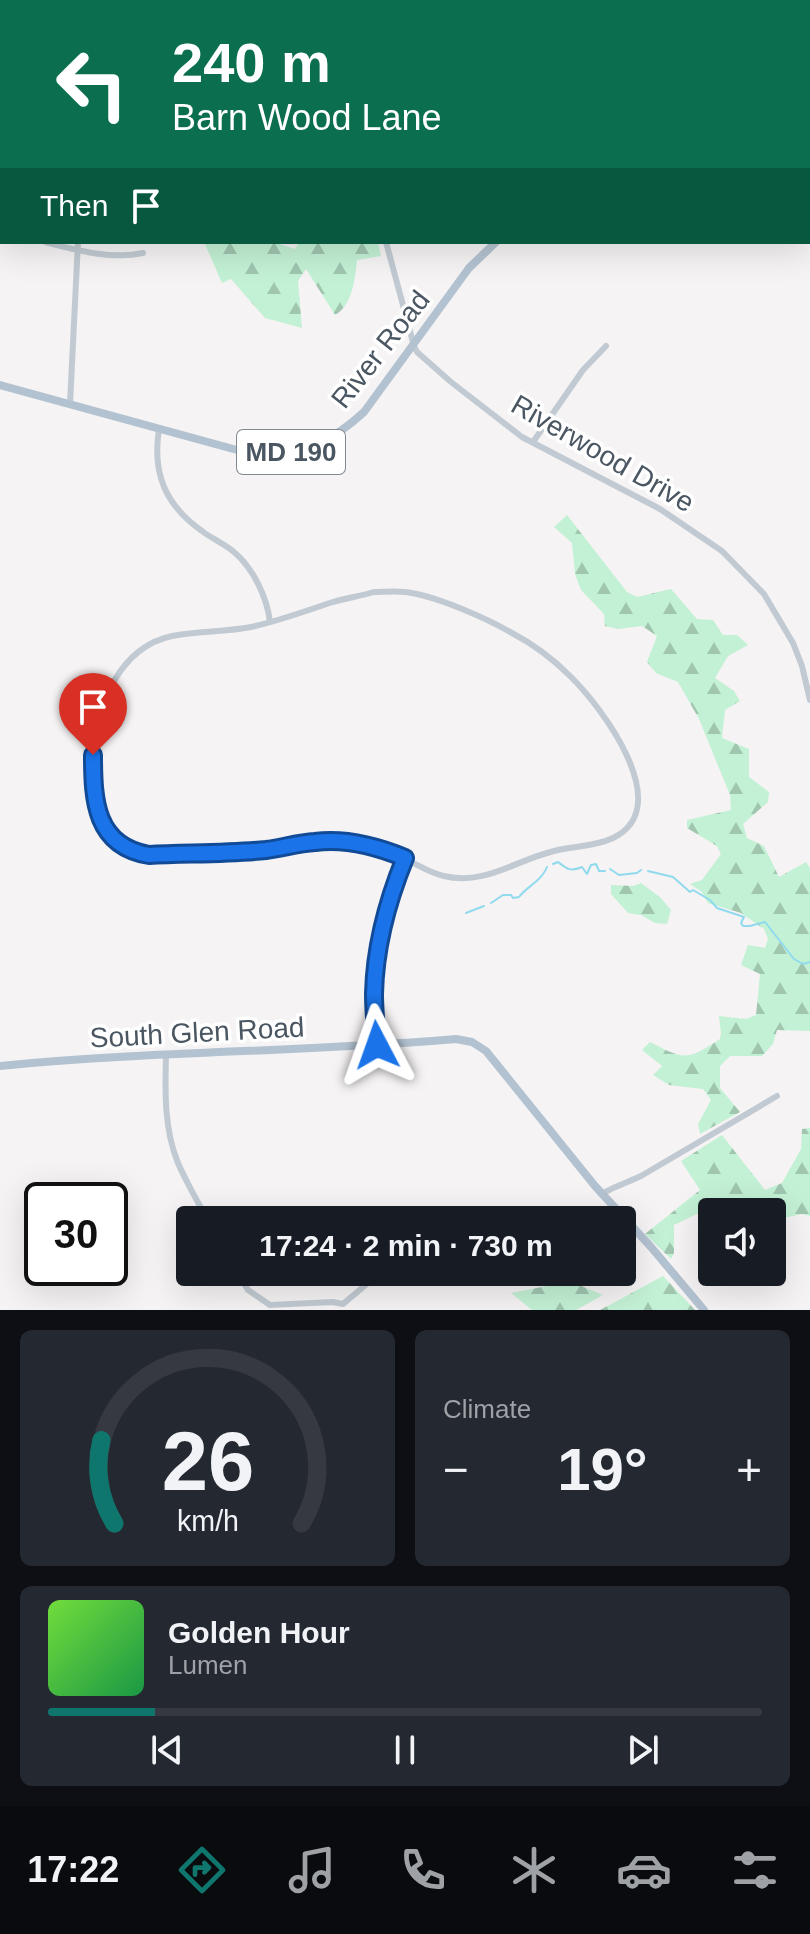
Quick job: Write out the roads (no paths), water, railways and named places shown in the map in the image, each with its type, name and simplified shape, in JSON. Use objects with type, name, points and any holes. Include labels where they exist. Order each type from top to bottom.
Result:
[{"type":"main road","name":"River Road","points":[[0,385],[237,450],[285,454],[315,445],[350,425],[364,412],[469,268],[494,244]]},
{"type":"main road","name":"South Glen Road","points":[[0,1066],[72,1059],[468,1040],[479,1046],[704,1310]]},
{"type":"street","name":"Riverwood Drive","points":[[387,244],[417,352],[522,437],[660,509],[722,551],[762,592],[793,643],[810,700]]},
{"type":"street","points":[[70,404],[77,246],[129,256],[143,253]]},
{"type":"street","points":[[533,442],[583,370],[606,346]]},
{"type":"street","points":[[159,429],[156,461],[162,485],[170,500],[201,531],[236,553],[249,569],[268,607],[270,622]]},
{"type":"street","points":[[374,592],[407,592],[472,614],[511,633],[572,677],[615,733],[635,776],[639,793],[634,818],[621,833],[602,842],[553,851],[473,879],[443,876],[385,850],[340,841],[317,841],[265,850],[149,855],[119,844],[101,823],[93,757],[106,698],[119,672],[133,656],[152,643],[170,637],[270,622],[374,592]]},
{"type":"street","points":[[377,1045],[374,996],[377,957],[383,924],[405,858]]},
{"type":"street","points":[[166,1055],[164,1097],[170,1132],[178,1162],[200,1206]]},
{"type":"street","points":[[602,1194],[641,1176],[777,1096]]},
{"type":"street","points":[[246,1286],[270,1305],[288,1307],[333,1302],[343,1304],[364,1286]]},
{"type":"waterway","points":[[553,864],[558,862],[572,869],[582,867],[587,874],[591,865],[596,864],[599,871],[605,871]]},
{"type":"waterway","points":[[491,903],[503,895],[519,897],[547,867]]},
{"type":"waterway","points":[[610,869],[619,875],[641,870]]},
{"type":"waterway","points":[[648,871],[673,877],[690,892],[693,890],[710,900],[717,908],[744,917],[743,926],[765,922],[794,959],[803,964],[810,962]]},
{"type":"waterway","points":[[466,913],[484,906]]}]
